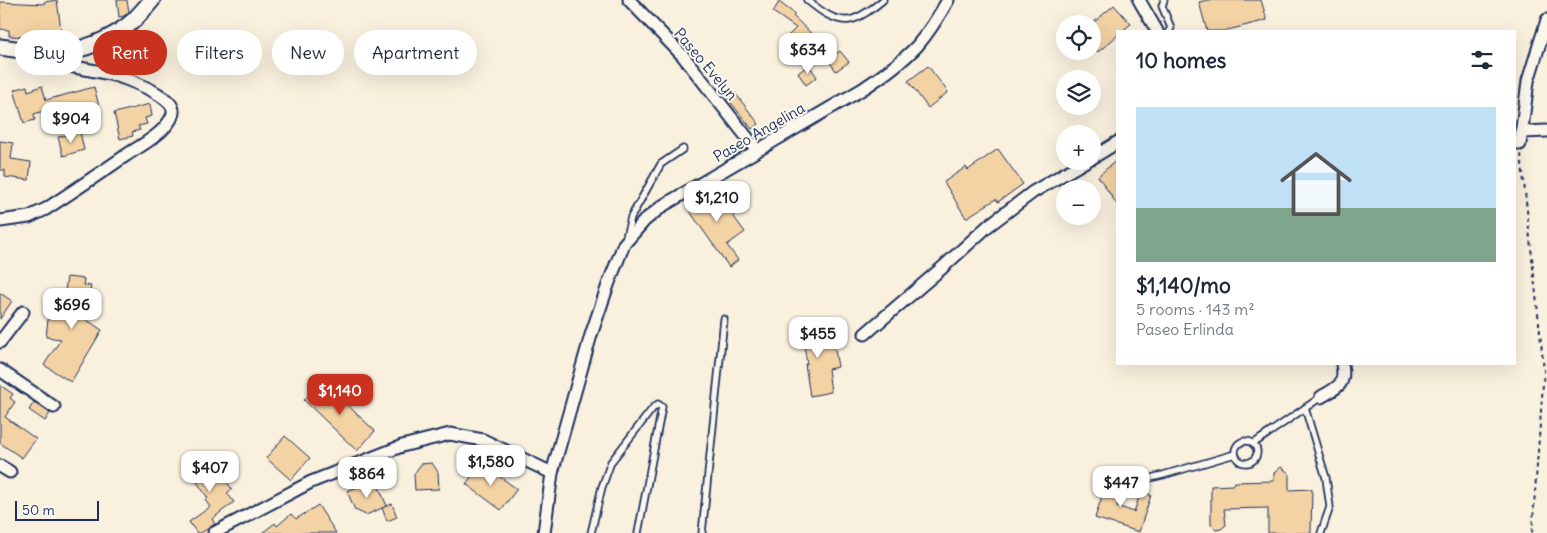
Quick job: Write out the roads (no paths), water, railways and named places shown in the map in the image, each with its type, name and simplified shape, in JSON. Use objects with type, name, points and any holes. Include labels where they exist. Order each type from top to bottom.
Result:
[{"type":"street","points":[[83,48],[98,43],[129,24],[152,0]]},
{"type":"street","name":"Paseo Evelyn","points":[[629,0],[683,56],[757,150]]},
{"type":"street","name":"Paseo Angelina","points":[[544,533],[552,473],[591,335],[624,244],[645,220],[664,205],[861,90],[888,72],[917,46],[948,0]]},
{"type":"street","points":[[1139,0],[1156,30]]},
{"type":"street","points":[[1520,144],[1528,81],[1547,20]]},
{"type":"street","points":[[0,47],[15,49]]},
{"type":"street","points":[[0,221],[30,217],[46,209],[147,142],[165,128],[172,118],[173,110],[171,103],[162,96],[113,75],[83,68]]},
{"type":"street","points":[[1522,132],[1547,132]]},
{"type":"street","points":[[1101,152],[1116,143]]},
{"type":"street","points":[[865,334],[988,226],[1033,192],[1071,170]]},
{"type":"street","points":[[0,340],[23,312]]},
{"type":"street","points":[[1322,397],[1339,386],[1343,380],[1342,365]]},
{"type":"street","points":[[0,370],[54,407]]},
{"type":"street","points":[[214,533],[310,482],[402,446],[450,434],[483,440],[552,473]]},
{"type":"lane","points":[[807,0],[832,18],[850,20],[873,9],[884,0]]},
{"type":"lane","points":[[1164,0],[1162,6],[1171,28],[1170,30]]},
{"type":"lane","points":[[624,244],[631,217],[661,164],[683,149]]},
{"type":"lane","points":[[702,533],[724,319]]},
{"type":"lane","points":[[1253,444],[1322,397]]},
{"type":"lane","points":[[591,533],[602,488],[611,462],[658,404],[662,407],[638,533]]},
{"type":"lane","points":[[1305,408],[1326,478],[1330,507],[1321,533]]},
{"type":"lane","points":[[1247,441],[1253,444],[1256,450],[1255,456],[1251,461],[1244,462],[1238,460],[1235,454],[1236,447],[1240,442],[1247,441]]},
{"type":"lane","points":[[1130,483],[1235,454]]}]
